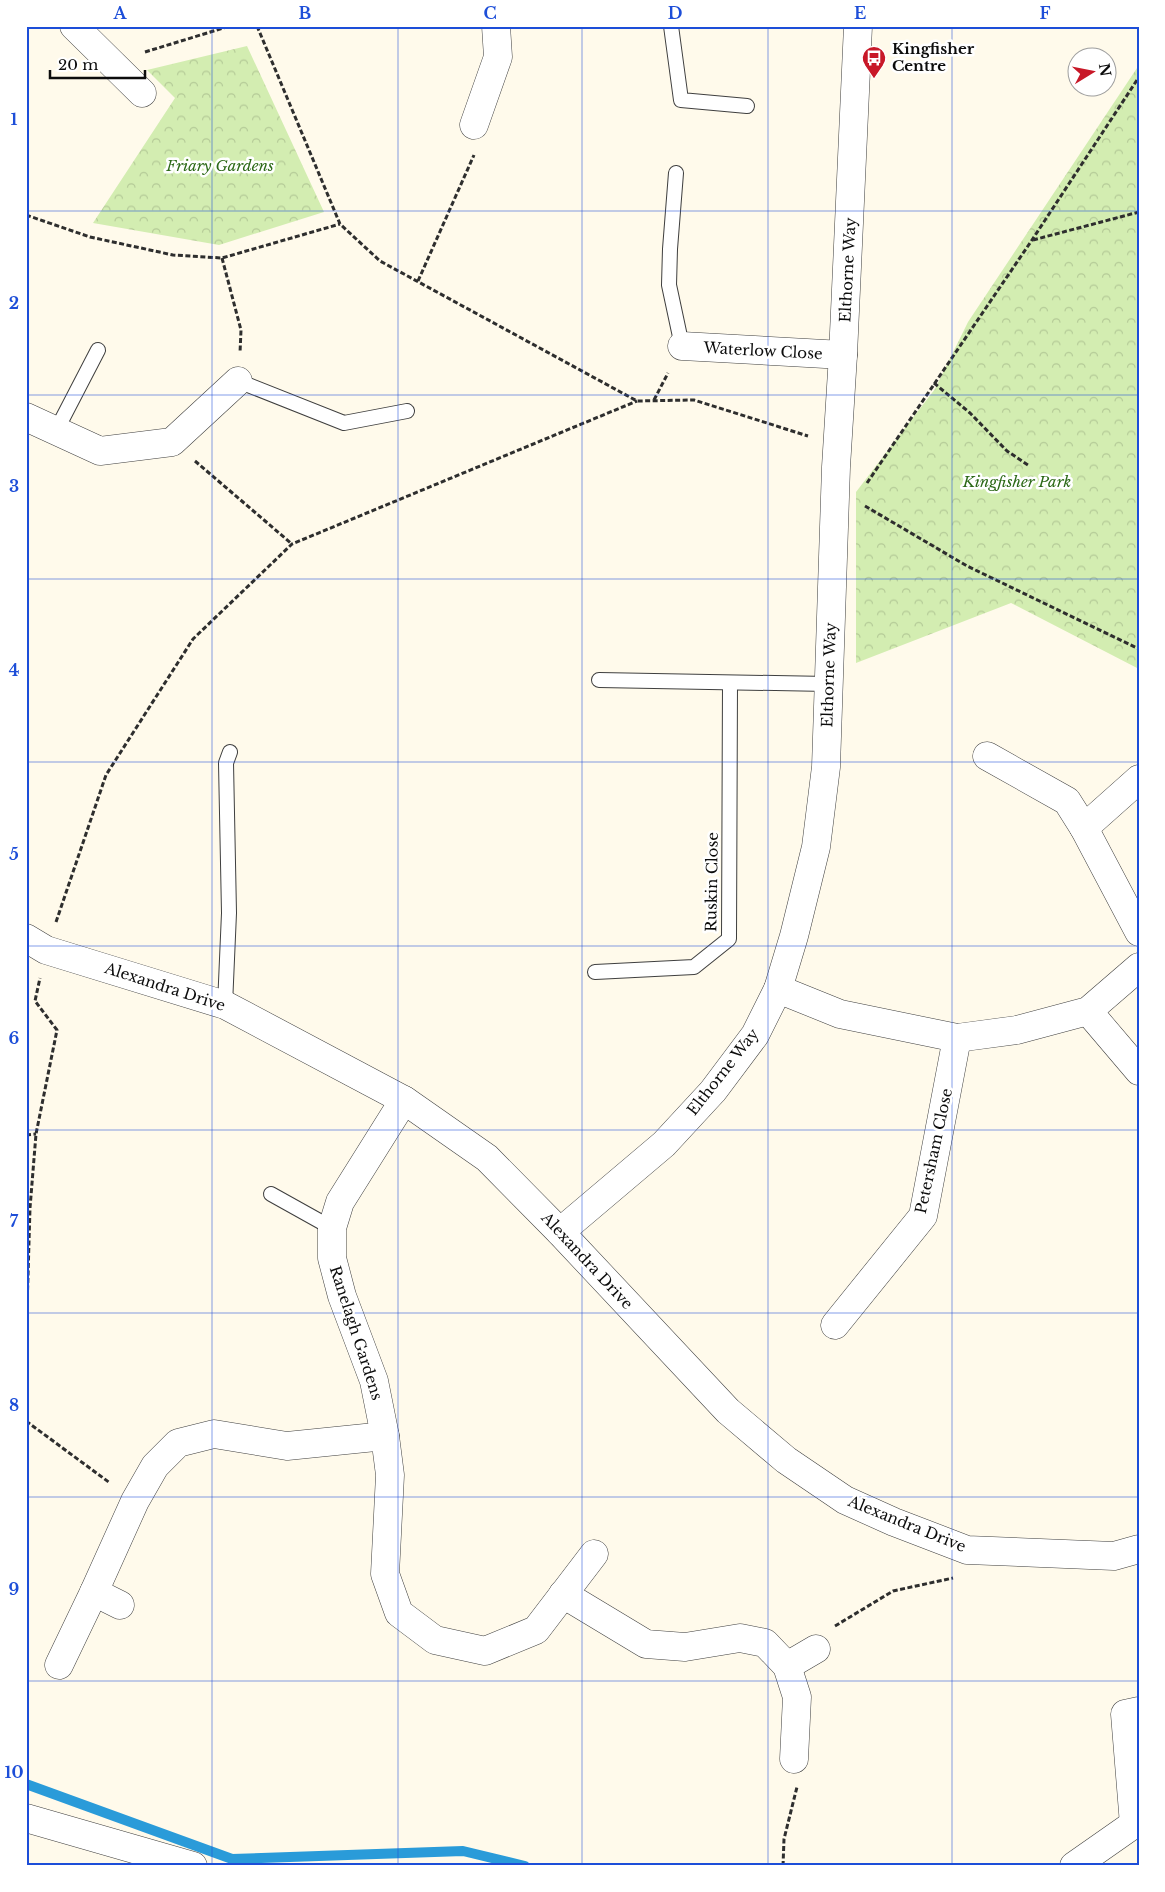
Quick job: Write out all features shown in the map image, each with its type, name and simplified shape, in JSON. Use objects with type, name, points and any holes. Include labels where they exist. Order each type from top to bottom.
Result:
[{"type":"street","points":[[74,26],[142,93]]},
{"type":"street","points":[[474,125],[498,57],[496,26]]},
{"type":"street","name":"Elthorne Way","points":[[560,1232],[664,1144],[713,1091],[755,1035],[778,988],[794,936],[816,847],[826,767],[836,467],[858,26]]},
{"type":"street","name":"Waterlow Close","points":[[682,346],[843,356]]},
{"type":"street","points":[[26,417],[100,451],[172,442],[238,381]]},
{"type":"street","points":[[987,756],[1068,801],[1139,932]]},
{"type":"street","points":[[1084,828],[1139,779]]},
{"type":"street","name":"Alexandra Drive","points":[[26,938],[46,950],[225,1005],[404,1100],[488,1158],[728,1411],[786,1460],[845,1500],[894,1522],[967,1550],[1114,1556],[1139,1550]]},
{"type":"street","points":[[778,988],[840,1014],[957,1038],[1017,1030],[1088,1011],[1139,967]]},
{"type":"street","points":[[1088,1011],[1139,1071]]},
{"type":"street","name":"Petersham Close","points":[[835,1325],[923,1216],[957,1038]]},
{"type":"street","name":"Ranelagh Gardens","points":[[404,1100],[340,1202],[332,1228],[334,1268],[342,1296],[374,1381],[385,1436],[390,1475],[385,1574],[399,1614],[435,1640],[485,1651],[536,1630],[594,1554]]},
{"type":"street","points":[[59,1665],[135,1501],[155,1466],[178,1443],[214,1434],[287,1446],[385,1436]]},
{"type":"street","points":[[94,1592],[120,1605]]},
{"type":"street","points":[[563,1594],[646,1644],[686,1647],[740,1638],[765,1643],[787,1666],[797,1697],[794,1760]]},
{"type":"street","points":[[787,1666],[816,1650]]},
{"type":"street","points":[[1074,1866],[1136,1825],[1125,1714],[1139,1711]]},
{"type":"street","points":[[26,1818],[193,1866]]},
{"type":"lane","points":[[671,26],[681,100],[747,106]]},
{"type":"lane","points":[[676,173],[669,285],[682,346]]},
{"type":"lane","points":[[56,431],[98,350]]},
{"type":"lane","points":[[238,381],[344,423],[407,411]]},
{"type":"lane","points":[[599,680],[828,684]]},
{"type":"lane","name":"Ruskin Close","points":[[595,972],[694,967],[729,939],[730,683]]},
{"type":"lane","points":[[225,1005],[229,914],[226,763],[230,752]]},
{"type":"lane","points":[[271,1194],[332,1228]]},
{"type":"path","points":[[110,63],[230,26]]},
{"type":"path","points":[[257,26],[340,224],[380,261],[637,402],[694,400],[819,439],[836,467]]},
{"type":"path","points":[[866,484],[1032,240],[1139,77]]},
{"type":"path","points":[[418,281],[475,153],[474,125]]},
{"type":"path","points":[[1032,240],[1139,212]]},
{"type":"path","points":[[26,215],[90,237],[108,241],[174,255],[222,258],[340,224]]},
{"type":"path","points":[[222,258],[241,330],[238,381]]},
{"type":"path","points":[[934,383],[970,413],[1007,451],[1028,465]]},
{"type":"path","points":[[172,442],[292,544]]},
{"type":"path","points":[[864,505],[967,566],[1139,649]]},
{"type":"path","points":[[26,1135],[36,1134]]},
{"type":"path","points":[[26,1421],[135,1501]]},
{"type":"path","points":[[816,1650],[818,1637],[892,1591],[958,1577],[967,1550]]},
{"type":"path","points":[[783,1866],[784,1839],[797,1787],[794,1760]]},
{"type":"green space","name":"Friary Gardens","points":[[247,46],[324,212],[219,245],[93,223],[175,98],[147,70]]},
{"type":"green space","name":"Kingfisher Park","points":[[1139,65],[1139,669],[1011,603],[856,663],[856,492],[935,389],[968,322]]},
{"type":"waterway","points":[[26,1784],[232,1859],[463,1851],[525,1866]]},
{"type":"place","name":"Kingfisher Centre","points":[[874,79]]}]
